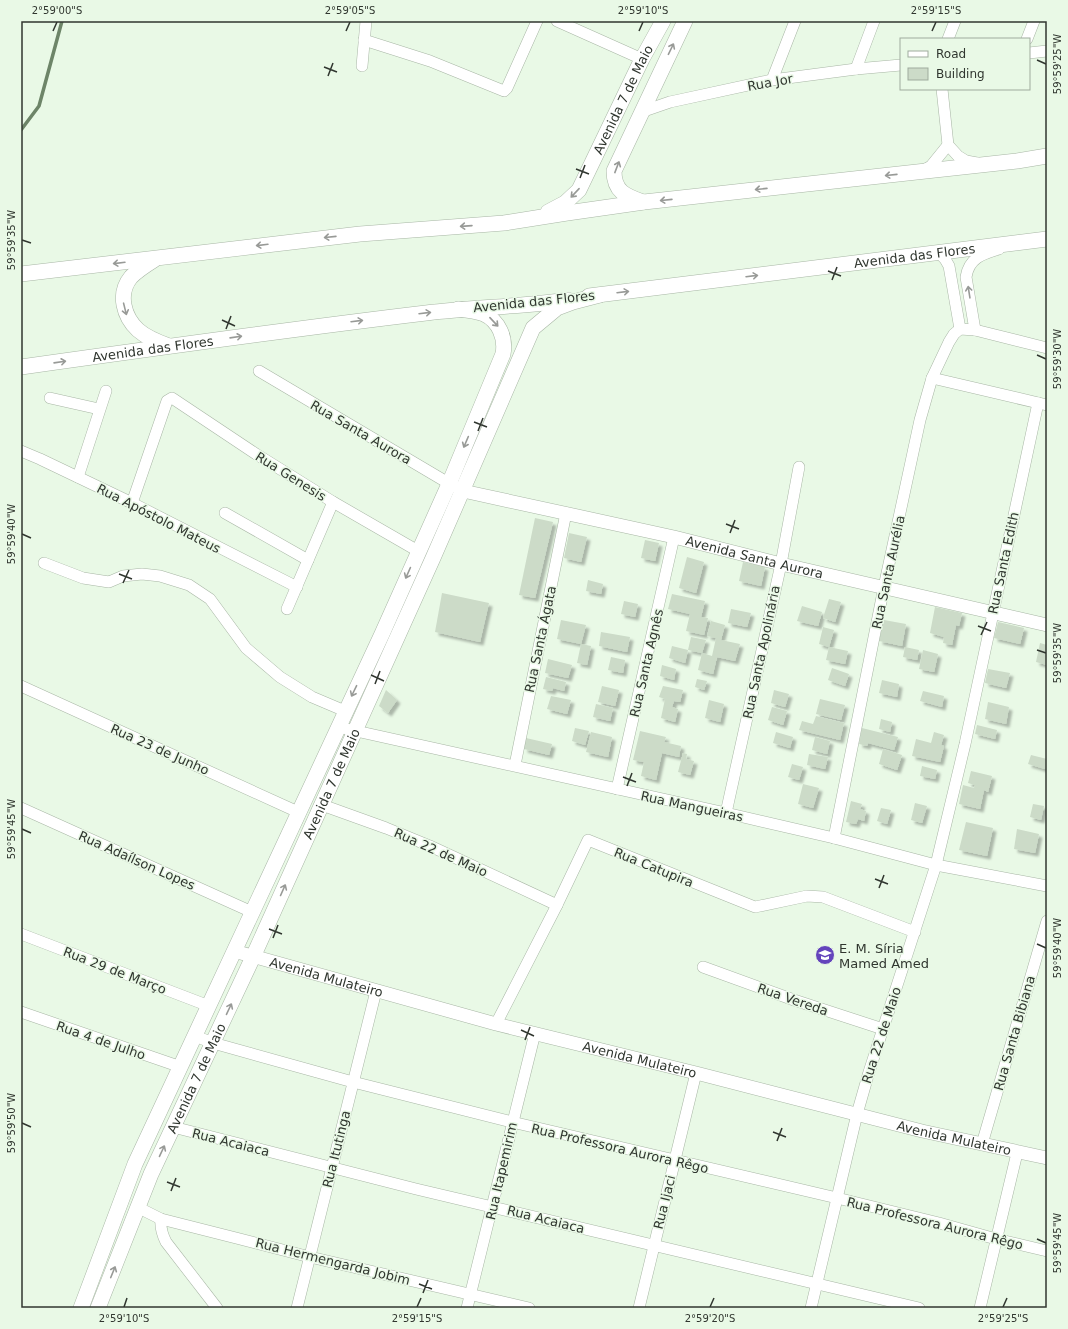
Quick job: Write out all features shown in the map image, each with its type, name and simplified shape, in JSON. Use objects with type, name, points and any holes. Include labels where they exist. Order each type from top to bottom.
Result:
[{"type":"main road","name":"Avenida 7 de Maio","points":[[504,223],[556,209],[579,190],[642,59],[663,21]]},
{"type":"main road","name":"Avenida 7 de Maio","points":[[644,202],[628,197],[619,190],[614,181],[614,171],[685,21]]},
{"type":"main road","points":[[21,274],[360,234],[504,223],[644,202],[1017,161],[1047,156]]},
{"type":"main road","name":"Avenida das Flores","points":[[21,367],[322,325],[458,309],[550,302],[1047,239]]},
{"type":"main road","points":[[158,258],[139,269],[130,278],[125,289],[125,312],[139,331],[150,338],[170,346]]},
{"type":"main road","name":"Avenida 7 de Maio","points":[[98,1308],[151,1174],[214,1042],[356,731],[463,491],[533,328],[543,318],[557,308],[572,302],[600,295]]},
{"type":"main road","name":"Avenida 7 de Maio","points":[[81,1308],[135,1164],[382,634],[503,354],[505,346],[503,336],[499,328],[488,316],[482,313],[458,309]]},
{"type":"street","points":[[362,66],[366,21]]},
{"type":"street","points":[[364,40],[430,61],[504,91],[507,88],[537,21]]},
{"type":"street","points":[[556,21],[642,59]]},
{"type":"street","points":[[772,80],[795,21]]},
{"type":"street","points":[[856,69],[874,21]]},
{"type":"street","points":[[948,38],[955,21]]},
{"type":"street","points":[[1027,38],[1034,21]]},
{"type":"street","points":[[1030,52],[1047,51]]},
{"type":"street","name":"Rua Jor","points":[[641,112],[683,98],[772,80],[856,69],[900,66]]},
{"type":"street","points":[[942,90],[948,145],[958,156],[966,161],[985,164]]},
{"type":"street","points":[[920,172],[931,166],[948,145]]},
{"type":"street","points":[[975,330],[966,277],[968,268],[973,260],[984,255],[1031,240]]},
{"type":"street","points":[[939,253],[949,266],[960,328],[975,330],[1047,348]]},
{"type":"street","name":"Rua Santa Aurélia","points":[[834,838],[884,586],[920,420],[932,378],[949,342],[960,328]]},
{"type":"street","name":"Rua Santa Aurora","points":[[260,371],[448,484],[463,491]]},
{"type":"street","points":[[932,378],[1042,404]]},
{"type":"street","points":[[78,477],[106,391]]},
{"type":"street","points":[[50,398],[99,409]]},
{"type":"street","name":"Rua Genesis","points":[[132,503],[167,401],[172,398],[256,454],[333,502],[418,551]]},
{"type":"street","name":"Rua Santa Edith","points":[[936,865],[965,744],[992,612],[1042,404]]},
{"type":"street","name":"Rua Apóstolo Mateus","points":[[21,452],[40,459],[132,503],[297,587]]},
{"type":"street","name":"Rua Santa Apolinária","points":[[726,813],[781,564],[799,468]]},
{"type":"street","name":"Avenida Santa Aurora","points":[[463,491],[674,537],[781,564],[884,586],[1047,625]]},
{"type":"street","points":[[287,609],[333,502]]},
{"type":"street","points":[[225,513],[308,560]]},
{"type":"street","name":"Rua Santa Ágata","points":[[514,765],[566,513]]},
{"type":"street","name":"Rua Santa Agnês","points":[[617,789],[674,537]]},
{"type":"street","points":[[44,563],[83,578],[108,582],[123,576],[142,574],[160,576],[189,585],[210,599],[246,648],[280,677],[312,697],[345,711]]},
{"type":"street","name":"Rua 23 de Junho","points":[[21,686],[298,812]]},
{"type":"street","name":"Rua Mangueiras","points":[[338,727],[726,813],[834,838],[936,865],[1046,883]]},
{"type":"street","name":"Rua 22 de Maio","points":[[322,805],[386,828],[430,846],[557,905]]},
{"type":"street","name":"Rua Adaílson Lopes","points":[[21,808],[252,912]]},
{"type":"street","name":"Rua Catupira","points":[[496,1024],[557,905],[588,840],[756,907],[807,896],[823,897],[915,932]]},
{"type":"street","name":"Rua 22 de Maio","points":[[857,1114],[936,865]]},
{"type":"street","name":"Rua Santa Bibiana","points":[[982,1144],[1047,921]]},
{"type":"street","name":"Rua 29 de Março","points":[[21,934],[209,1006]]},
{"type":"street","name":"Avenida Mulateiro","points":[[234,952],[496,1024],[922,1131],[1047,1158]]},
{"type":"street","name":"Rua Vereda","points":[[703,967],[794,1000],[883,1029]]},
{"type":"street","name":"Rua Itutinga","points":[[297,1308],[376,991]]},
{"type":"street","name":"Rua 4 de Julho","points":[[21,1012],[181,1067]]},
{"type":"street","name":"Rua Itapemirim","points":[[468,1308],[512,1122],[535,1033]]},
{"type":"street","name":"Rua Professora Aurora Rêgo","points":[[195,1036],[353,1082],[512,1122],[837,1198],[1047,1251]]},
{"type":"street","name":"Rua Ijaci","points":[[639,1308],[696,1073]]},
{"type":"street","points":[[811,1308],[857,1114]]},
{"type":"street","name":"Rua Acaiaca","points":[[173,1127],[416,1189],[919,1308]]},
{"type":"street","points":[[980,1308],[1017,1152]]},
{"type":"street","name":"Rua Hermengarda Jobim","points":[[138,1208],[162,1219],[310,1257],[529,1308]]},
{"type":"street","points":[[162,1219],[160,1226],[161,1233],[166,1242],[217,1308]]},
{"type":"building","points":[[535,518],[553,522],[535,598],[519,595]]},
{"type":"building","points":[[569,533],[587,537],[581,562],[564,558]]},
{"type":"building","points":[[645,540],[659,543],[655,561],[641,558]]},
{"type":"building","points":[[687,557],[704,562],[696,593],[679,588]]},
{"type":"building","points":[[743,562],[765,567],[761,586],[739,581]]},
{"type":"building","points":[[588,580],[603,584],[601,594],[586,591]]},
{"type":"building","points":[[442,593],[489,603],[480,642],[435,632]]},
{"type":"building","points":[[672,594],[705,601],[701,617],[708,618],[704,635],[686,631],[690,614],[668,609]]},
{"type":"building","points":[[829,599],[841,602],[835,622],[823,618]]},
{"type":"building","points":[[624,601],[638,604],[635,617],[621,614]]},
{"type":"building","points":[[802,606],[822,612],[818,626],[797,621]]},
{"type":"building","points":[[935,607],[962,613],[959,626],[956,625],[952,645],[943,643],[944,637],[930,633]]},
{"type":"building","points":[[731,609],[751,613],[747,627],[728,623]]},
{"type":"building","points":[[561,620],[586,625],[581,644],[557,639]]},
{"type":"building","points":[[884,620],[906,624],[902,646],[879,641]]},
{"type":"building","points":[[711,621],[725,625],[721,640],[740,644],[735,661],[717,657],[713,674],[698,670],[702,653],[712,656],[716,638],[707,636]]},
{"type":"building","points":[[998,622],[1024,628],[1020,644],[994,638]]},
{"type":"building","points":[[823,627],[834,630],[829,647],[819,644]]},
{"type":"building","points":[[601,632],[630,637],[627,652],[599,646]]},
{"type":"building","points":[[691,637],[706,640],[702,653],[688,650]]},
{"type":"building","points":[[1040,643],[1047,645],[1047,665],[1036,662]]},
{"type":"building","points":[[581,644],[591,646],[587,665],[577,663]]},
{"type":"building","points":[[672,646],[688,650],[685,663],[669,658]]},
{"type":"building","points":[[829,647],[848,651],[845,664],[826,660]]},
{"type":"building","points":[[905,647],[919,650],[917,660],[903,657]]},
{"type":"building","points":[[923,650],[938,654],[934,672],[919,669]]},
{"type":"building","points":[[611,657],[625,660],[623,673],[608,670]]},
{"type":"building","points":[[548,659],[572,665],[568,678],[545,673]]},
{"type":"building","points":[[662,665],[676,669],[674,680],[660,676]]},
{"type":"building","points":[[832,668],[849,674],[845,686],[828,680]]},
{"type":"building","points":[[988,669],[1010,673],[1006,688],[985,683]]},
{"type":"building","points":[[546,677],[566,682],[564,691],[553,688],[552,691],[543,689]]},
{"type":"building","points":[[697,679],[707,681],[704,690],[695,687]]},
{"type":"building","points":[[882,680],[899,684],[897,697],[879,693]]},
{"type":"building","points":[[602,686],[619,690],[615,706],[598,702]]},
{"type":"building","points":[[663,686],[683,690],[680,702],[674,701],[672,707],[678,709],[675,722],[661,718],[665,699],[659,697]]},
{"type":"building","points":[[386,690],[397,700],[388,713],[379,706]]},
{"type":"building","points":[[774,690],[789,694],[785,707],[771,703]]},
{"type":"building","points":[[923,691],[944,696],[942,707],[920,701]]},
{"type":"building","points":[[551,696],[571,700],[567,714],[547,709]]},
{"type":"building","points":[[820,699],[845,705],[841,720],[816,714]]},
{"type":"building","points":[[709,700],[724,704],[720,722],[705,718]]},
{"type":"building","points":[[988,702],[1009,707],[1006,724],[985,719]]},
{"type":"building","points":[[596,704],[613,708],[610,721],[593,717]]},
{"type":"building","points":[[772,707],[787,711],[783,725],[768,720]]},
{"type":"building","points":[[816,716],[844,723],[840,740],[799,730],[802,721],[813,724]]},
{"type":"building","points":[[881,719],[892,722],[890,732],[879,729]]},
{"type":"building","points":[[977,725],[997,730],[995,739],[975,734]]},
{"type":"building","points":[[575,728],[589,731],[585,745],[572,741]]},
{"type":"building","points":[[862,728],[898,737],[894,750],[868,743],[867,746],[859,744]]},
{"type":"building","points":[[640,731],[666,737],[664,742],[681,746],[679,757],[662,753],[656,780],[641,776],[644,762],[633,760]]},
{"type":"building","points":[[591,732],[612,737],[608,757],[586,752]]},
{"type":"building","points":[[776,732],[793,737],[790,748],[773,743]]},
{"type":"building","points":[[934,732],[944,735],[941,745],[944,746],[940,762],[912,756],[916,739],[931,743]]},
{"type":"building","points":[[815,737],[830,741],[827,754],[812,750]]},
{"type":"building","points":[[526,738],[552,744],[549,755],[524,749]]},
{"type":"building","points":[[883,749],[902,755],[897,770],[879,764]]},
{"type":"building","points":[[683,753],[687,754],[686,759],[694,761],[690,775],[678,772]]},
{"type":"building","points":[[809,754],[828,757],[825,769],[807,765]]},
{"type":"building","points":[[1031,755],[1047,759],[1045,769],[1028,764]]},
{"type":"building","points":[[792,764],[803,767],[799,780],[788,777]]},
{"type":"building","points":[[922,766],[937,770],[935,779],[920,776]]},
{"type":"building","points":[[971,771],[992,776],[988,792],[984,790],[980,809],[959,804],[963,785],[974,788],[975,785],[968,783]]},
{"type":"building","points":[[803,784],[819,788],[813,808],[798,804]]},
{"type":"building","points":[[851,801],[862,804],[860,809],[866,811],[864,821],[858,819],[856,824],[846,822]]},
{"type":"building","points":[[915,803],[927,806],[922,823],[911,820]]},
{"type":"building","points":[[1033,804],[1044,806],[1041,820],[1030,817]]},
{"type":"building","points":[[881,808],[891,810],[887,824],[877,821]]},
{"type":"building","points":[[966,822],[993,828],[987,856],[959,850]]},
{"type":"building","points":[[1017,829],[1039,834],[1035,853],[1014,849]]},
{"type":"waterway","points":[[21,130],[39,106],[62,21]]},
{"type":"place","name":"E. M. Síria Mamed Amed","points":[[825,955]]}]
